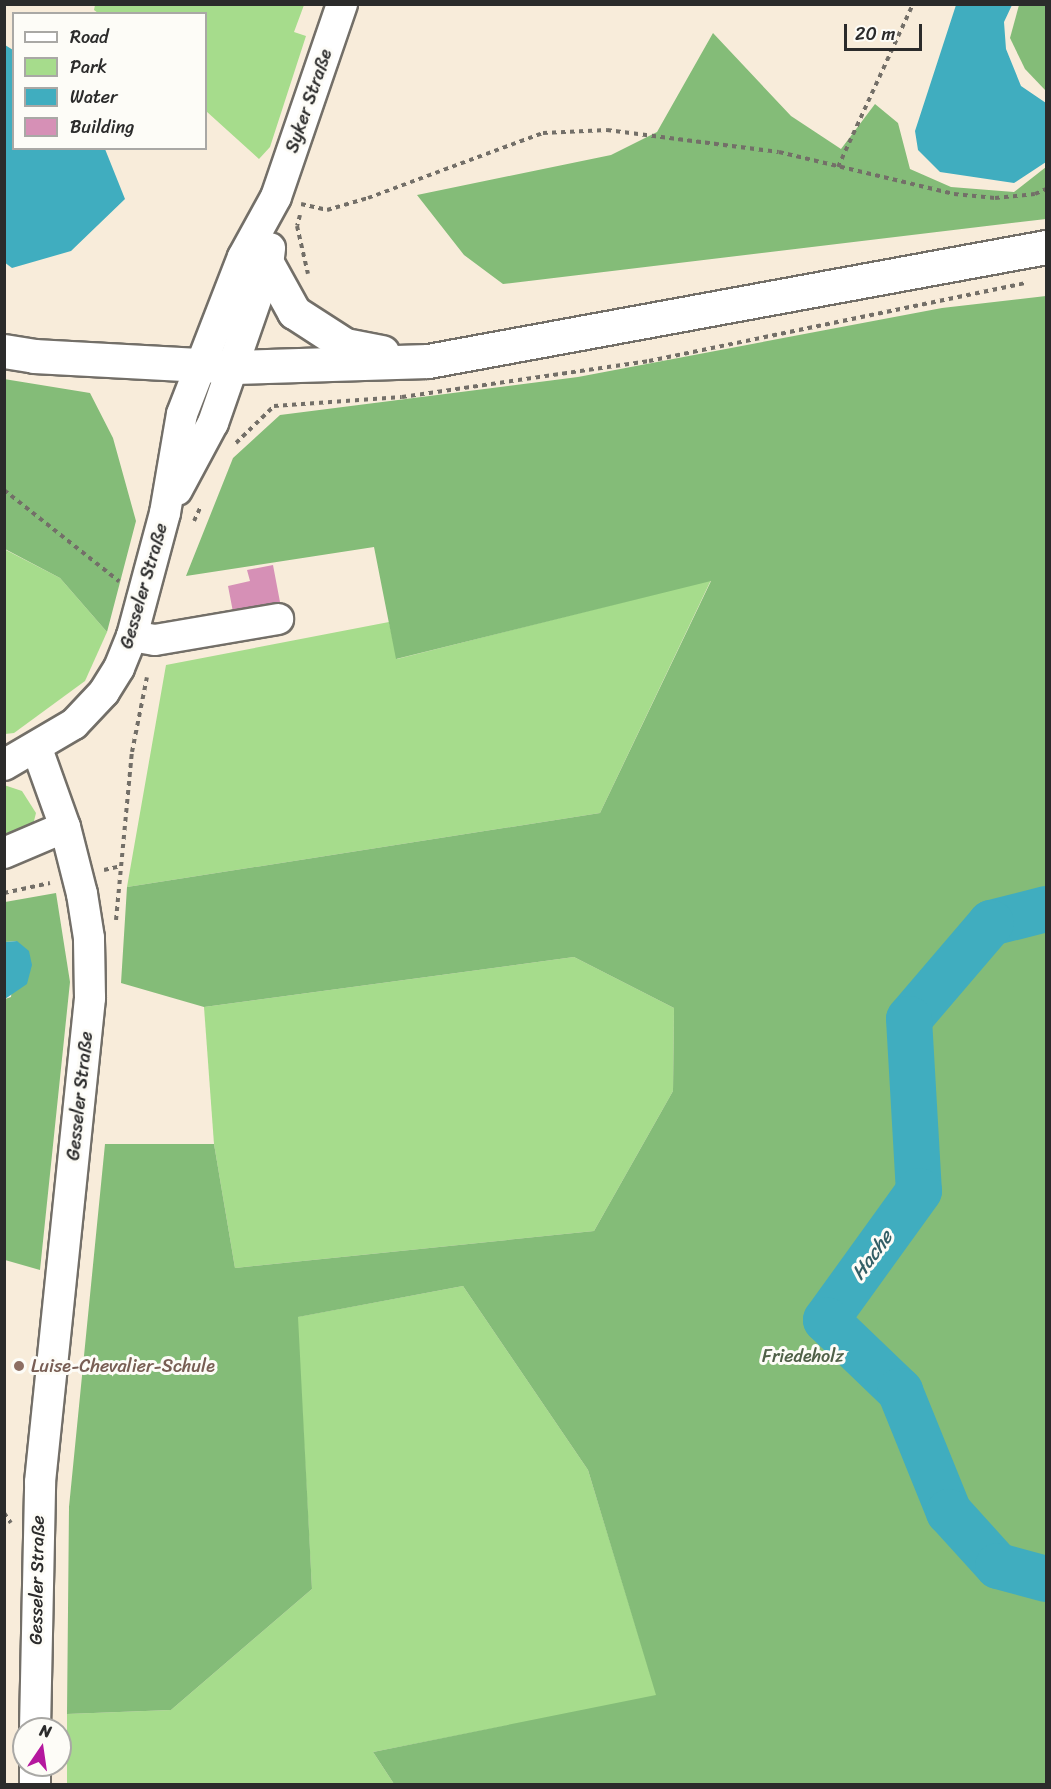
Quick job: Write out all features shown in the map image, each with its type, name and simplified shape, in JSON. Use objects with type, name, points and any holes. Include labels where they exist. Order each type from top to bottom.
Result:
[{"type":"main road","points":[[4,351],[201,365],[276,367],[428,361],[1047,247]]},
{"type":"main road","points":[[268,265],[294,312],[345,345],[428,361]]},
{"type":"street","name":"Syker Straße","points":[[201,365],[243,257],[276,197],[342,4]]},
{"type":"street","name":"Syker Straße","points":[[235,366],[268,265],[276,197]]},
{"type":"street","name":"Gesseler Straße","points":[[35,1717],[40,1482],[90,998],[89,938],[77,877],[65,827],[37,749],[74,724],[104,692],[132,636],[165,513],[182,414],[201,365]]},
{"type":"street","name":"Gesseler Straße","points":[[165,513],[213,423],[235,366]]},
{"type":"street","points":[[132,636],[155,640],[278,619]]},
{"type":"street","points":[[4,752],[37,749]]},
{"type":"street","points":[[4,765],[37,749]]},
{"type":"street","points":[[4,853],[65,827]]},
{"type":"path","points":[[838,167],[913,4]]},
{"type":"path","points":[[327,210],[543,133],[607,130],[692,138],[838,167],[954,194],[995,198],[1035,194],[1047,189]]},
{"type":"path","points":[[294,312],[313,293],[297,226],[305,195]]},
{"type":"path","points":[[276,367],[274,406],[402,397],[649,361],[1035,281]]},
{"type":"path","points":[[4,490],[142,599]]},
{"type":"path","points":[[4,893],[77,877]]},
{"type":"green space","points":[[95,5],[304,5],[294,32],[306,36],[270,147],[259,159],[207,112],[207,12],[97,12],[94,10]]},
{"type":"green space","points":[[1019,5],[1046,5],[1046,91],[1025,69],[1010,38]]},
{"type":"green space","points":[[713,33],[791,116],[841,149],[875,104],[898,123],[910,169],[951,187],[1014,192],[1046,167],[1046,219],[503,284],[464,255],[417,195],[611,155],[657,132]]},
{"type":"green space","name":"Friedeholz","points":[[1046,296],[1046,1784],[394,1784],[373,1752],[656,1695],[588,1470],[463,1286],[298,1317],[312,1589],[171,1710],[67,1714],[69,1507],[105,1144],[214,1144],[235,1268],[594,1231],[673,1091],[674,1008],[574,957],[204,1007],[121,983],[127,887],[600,813],[711,581],[396,659],[374,547],[186,576],[233,458],[280,415],[578,377],[942,308]]},
{"type":"green space","points":[[4,379],[90,393],[113,438],[136,521],[107,632],[60,578],[5,549]]},
{"type":"green space","points":[[4,549],[60,578],[107,632],[85,681],[14,733],[5,734]]},
{"type":"green space","points":[[711,580],[600,813],[127,887],[166,665],[389,622],[397,659]]},
{"type":"green space","points":[[4,785],[22,791],[36,813],[31,833],[4,841]]},
{"type":"green space","points":[[56,893],[70,982],[40,1270],[5,1260],[5,999],[11,997],[17,941],[5,942],[5,902]]},
{"type":"green space","points":[[574,957],[674,1008],[673,1091],[594,1231],[235,1268],[214,1144],[204,1007]]},
{"type":"green space","points":[[463,1286],[588,1470],[657,1696],[373,1752],[394,1784],[67,1784],[67,1777],[72,1777],[72,1717],[67,1717],[67,1714],[171,1710],[312,1589],[297,1317]]},
{"type":"water","points":[[956,5],[1012,5],[1004,22],[1006,49],[1021,86],[1046,103],[1046,162],[1014,183],[940,172],[918,150],[915,131]]},
{"type":"water","points":[[5,45],[12,49],[12,150],[105,150],[125,199],[71,251],[12,268],[4,262]]},
{"type":"water","points":[[17,941],[29,951],[32,965],[27,984],[5,999],[5,942]]},
{"type":"building","points":[[273,565],[280,602],[233,612],[228,586],[250,581],[247,570]]},
{"type":"waterway","name":"Hache","points":[[1046,909],[991,923],[909,1019],[919,1191],[826,1320],[900,1391],[949,1512],[998,1566],[1046,1579]]},
{"type":"place","name":"Luise-Chevalier-Schule","points":[[19,1366]]}]
